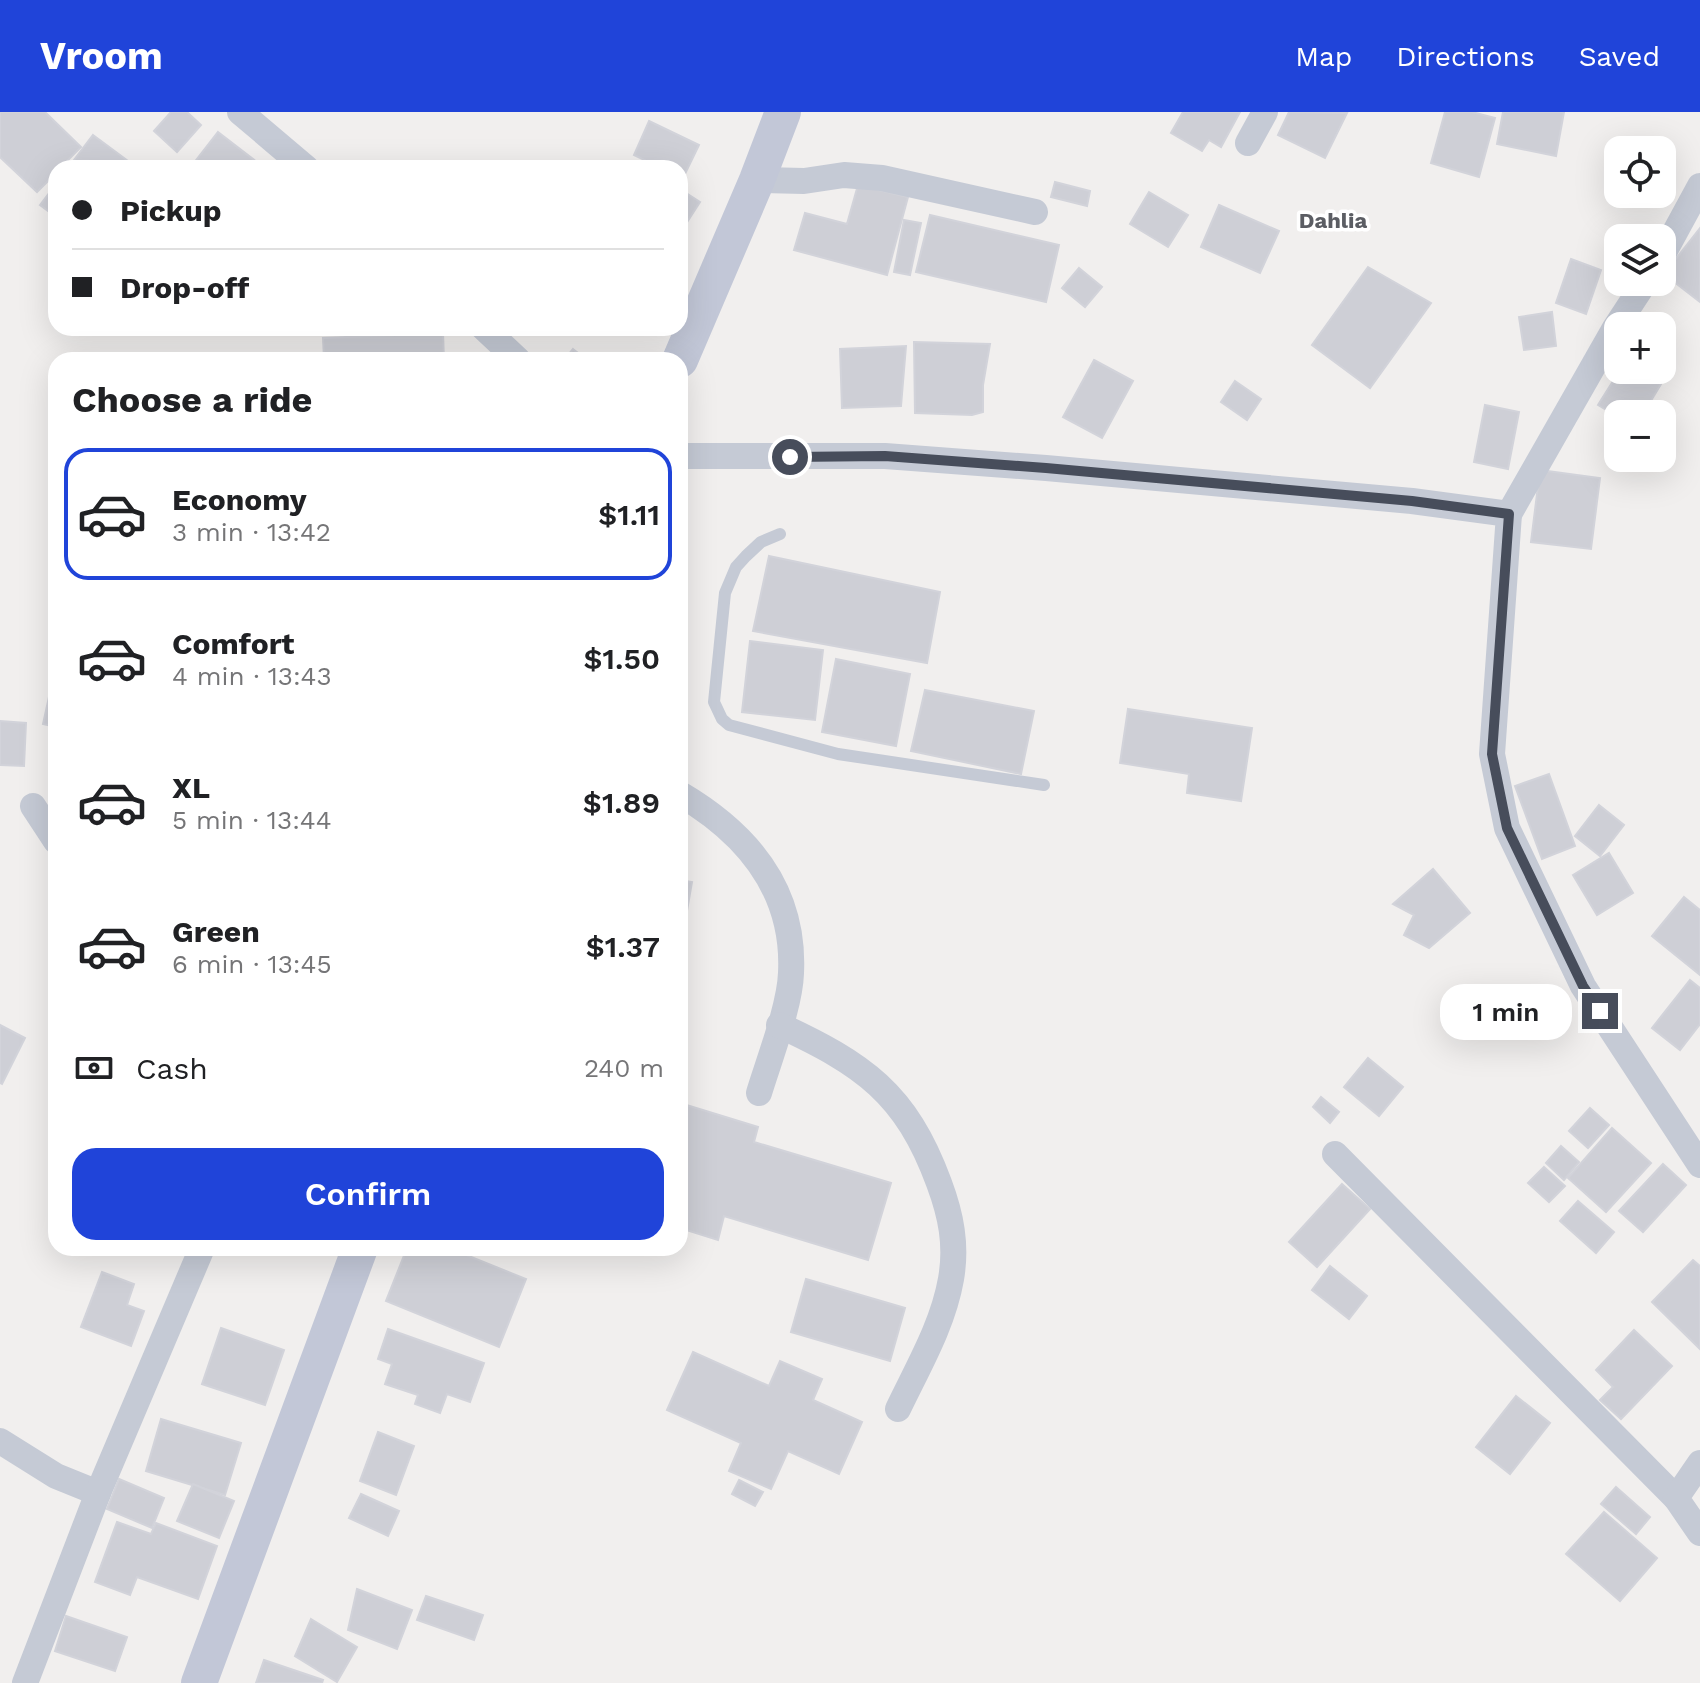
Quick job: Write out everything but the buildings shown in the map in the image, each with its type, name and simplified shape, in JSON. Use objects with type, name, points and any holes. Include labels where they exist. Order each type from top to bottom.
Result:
[{"type":"street","points":[[240,112],[297,160]]},
{"type":"street","points":[[683,352],[783,112]]},
{"type":"street","points":[[1248,143],[1265,112]]},
{"type":"street","points":[[757,180],[804,181],[844,175],[882,178],[1035,212]]},
{"type":"street","points":[[1676,230],[1700,186]]},
{"type":"street","points":[[1636,296],[1509,514],[1492,754],[1507,828],[1583,986],[1700,1165]]},
{"type":"street","points":[[492,336],[510,352]]},
{"type":"street","points":[[688,456],[885,456],[929,459],[1412,501],[1509,514]]},
{"type":"street","points":[[688,799],[737,837],[767,871],[782,901],[791,975],[759,1093]]},
{"type":"street","points":[[33,806],[48,829]]},
{"type":"street","points":[[779,1025],[827,1047],[854,1065],[900,1106],[928,1153],[950,1213],[955,1252],[951,1281],[936,1330],[898,1409]]},
{"type":"street","points":[[1335,1154],[1676,1498],[1700,1533]]},
{"type":"street","points":[[25,1683],[98,1493],[199,1256]]},
{"type":"street","points":[[199,1683],[357,1256]]},
{"type":"street","points":[[0,1441],[56,1476],[98,1493]]},
{"type":"street","points":[[1676,1498],[1700,1463]]},
{"type":"lane","points":[[780,534],[761,542],[746,556],[736,567],[725,593],[714,702],[722,719],[729,725],[838,754],[1044,785]]},
{"type":"district","name":"Dahlia","points":[[1333,220]]},
{"type":"route","points":[[790,457],[885,456],[1046,468],[1412,501],[1509,514],[1503,562],[1492,754],[1507,828],[1583,986],[1600,1011]]}]
